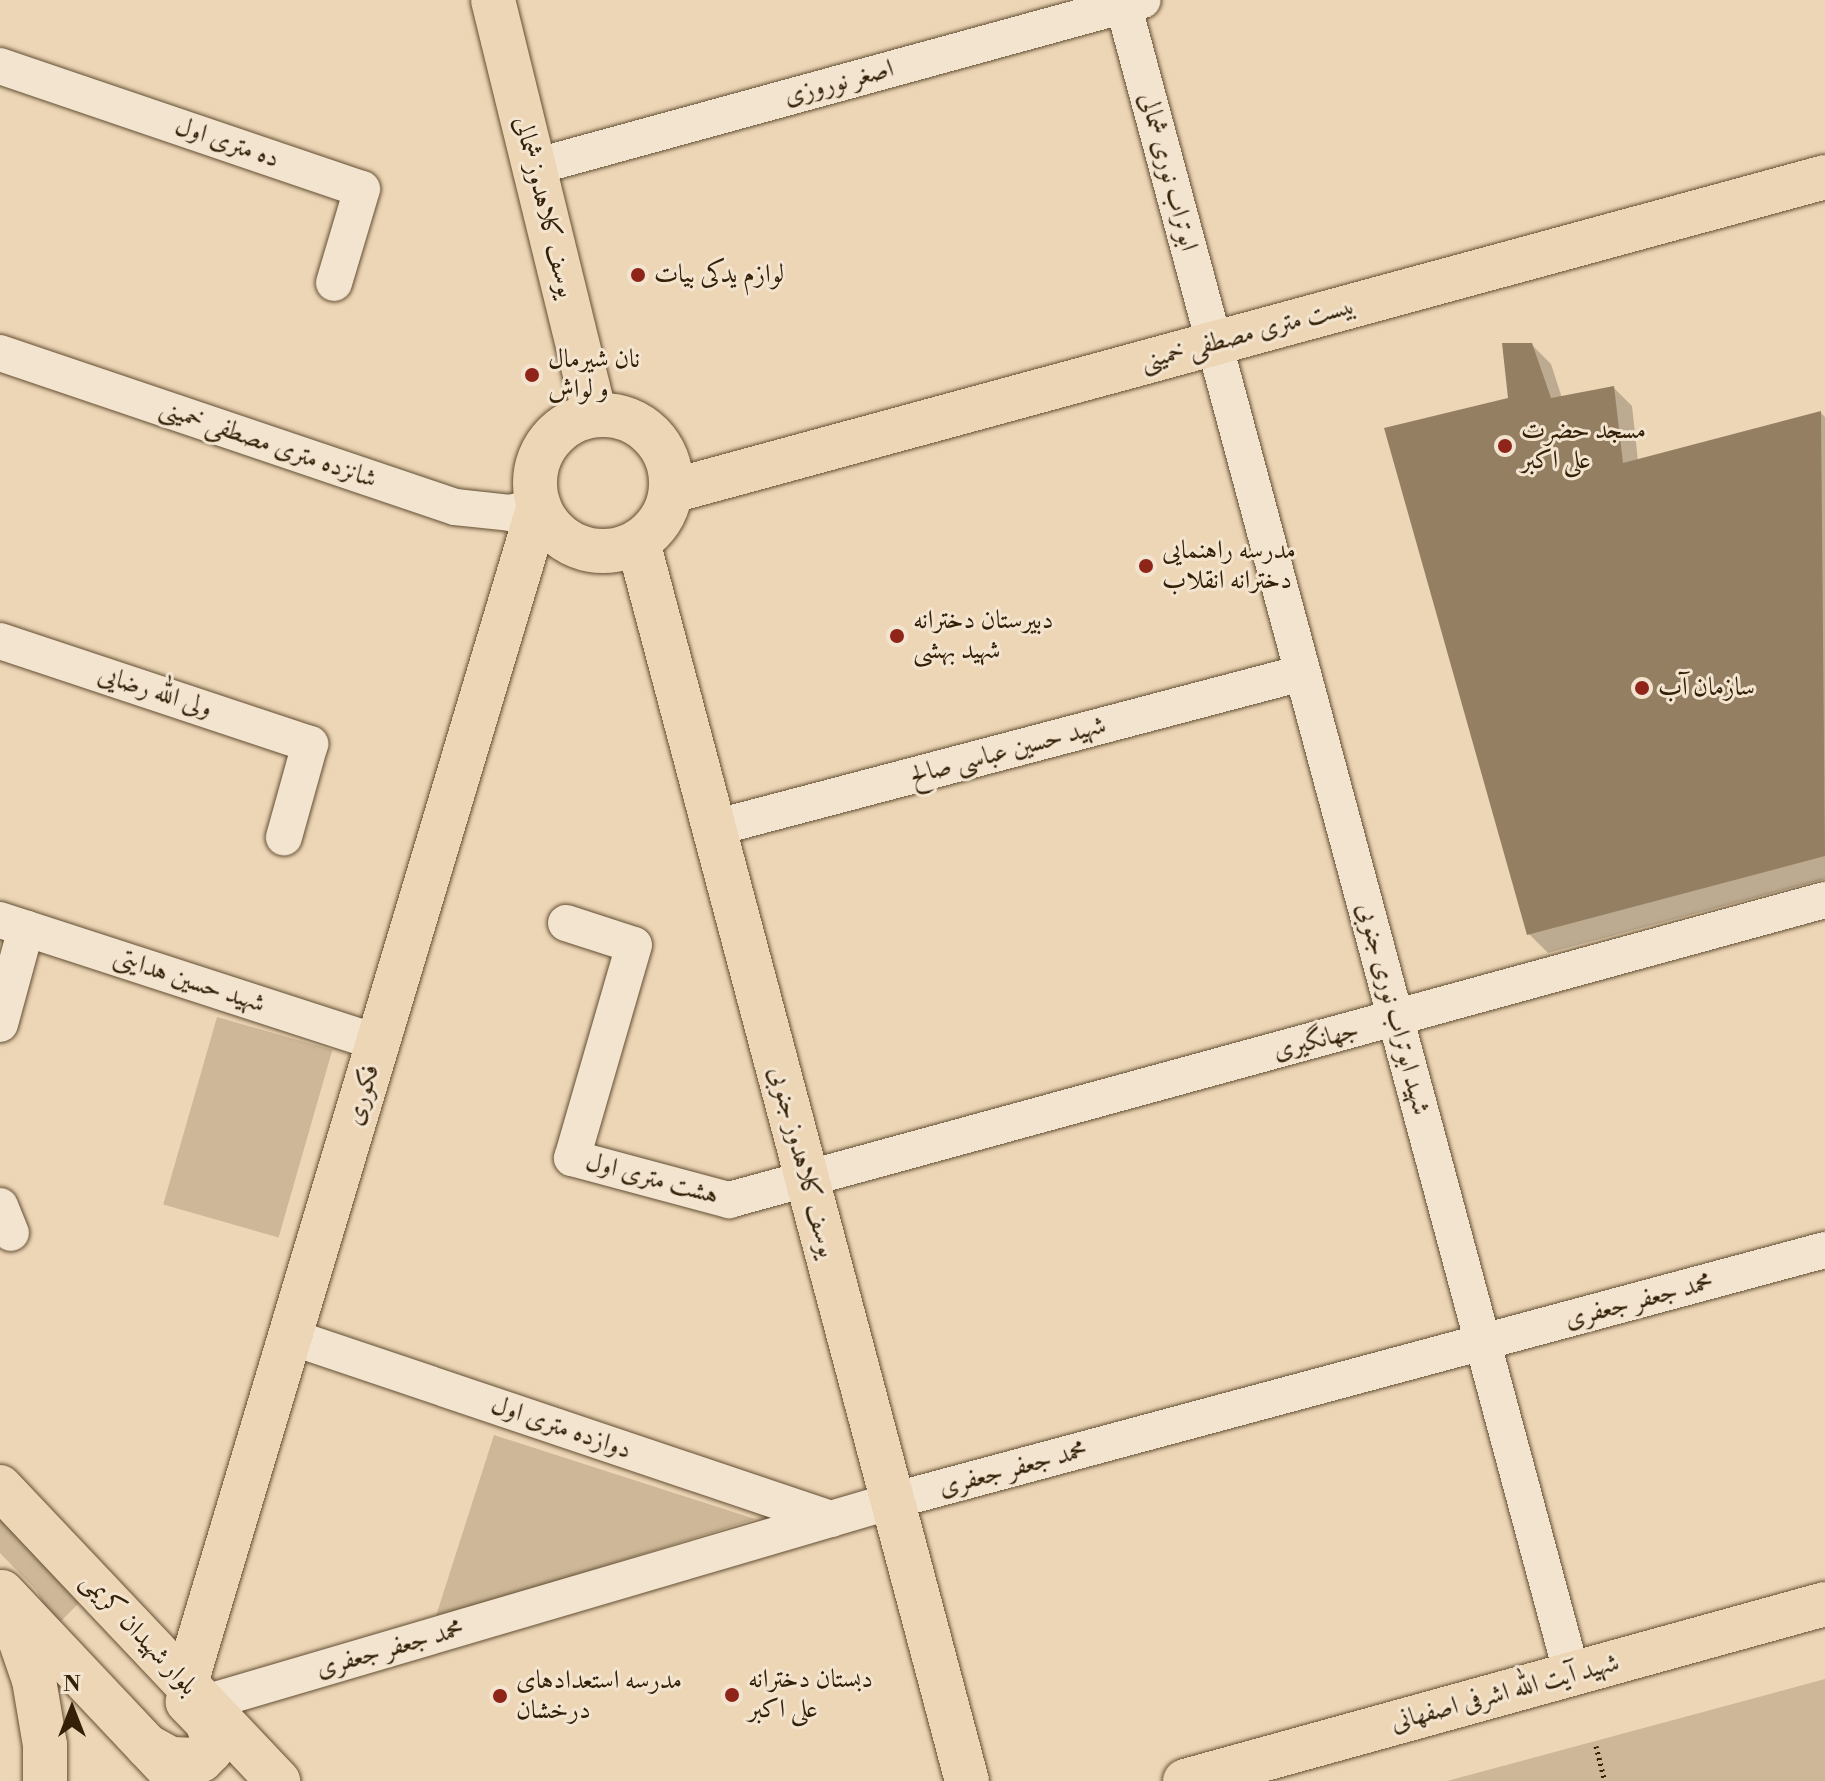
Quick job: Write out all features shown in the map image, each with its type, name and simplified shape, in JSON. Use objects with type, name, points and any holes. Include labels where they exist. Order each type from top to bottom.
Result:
[{"type":"main road","name":"یوسف کلاهدوز شمالی","points":[[493,0],[595,415]]},
{"type":"main road","name":"بیست متری مصطفی خمینی","points":[[672,491],[1825,177]]},
{"type":"main road","points":[[595,415],[635,422],[652,434],[664,450],[672,491],[654,529],[638,542],[605,551],[572,544],[558,534],[539,506],[537,466],[545,447],[567,426],[595,415]]},
{"type":"main road","name":"فکوری","points":[[196,1693],[291,1337],[539,506]]},
{"type":"main road","name":"یوسف کلاهدوز جنوبی","points":[[638,542],[967,1781]]},
{"type":"main road","name":"بلوار شهیدان کریمی","points":[[0,1487],[278,1781]]},
{"type":"main road","points":[[2,1593],[180,1781]]},
{"type":"main road","points":[[2,1593],[34,1680],[45,1745],[45,1781]]},
{"type":"main road","name":"شهید آیت الله اشرفی اصفهانی","points":[[1185,1781],[1825,1604]]},
{"type":"main road","points":[[114,1608],[118,1628],[207,1722],[212,1736],[211,1750],[201,1760],[186,1763],[147,1746]]},
{"type":"street","name":"اصغر نوروزی","points":[[534,167],[1129,2]]},
{"type":"street","name":"ابوتراب نوری شمالی","points":[[1129,2],[1214,343]]},
{"type":"street","name":"ده متری اول","points":[[3,76],[362,189],[334,283]]},
{"type":"street","name":"شهید ابوتراب نوری جنوبی","points":[[1214,343],[1572,1675]]},
{"type":"street","name":"شانزده متری مصطفی خمینی","points":[[0,353],[455,507],[510,513],[539,506]]},
{"type":"street","name":"ولی الله رضایی","points":[[0,641],[310,744],[284,837]]},
{"type":"street","name":"شهید حسین عباسی صالح","points":[[714,828],[1302,673]]},
{"type":"street","name":"جهانگیری","points":[[807,1180],[1825,900]]},
{"type":"street","name":"هشت متری اول","points":[[566,923],[634,945],[572,1158],[729,1200],[807,1180]]},
{"type":"street","name":"شهید حسین هدایتی","points":[[13,924],[378,1043]]},
{"type":"street","points":[[0,1024],[13,924]]},
{"type":"street","name":"محمد جعفر جعفری","points":[[196,1693],[892,1501],[1825,1250]]},
{"type":"street","name":"دوازده متری اول","points":[[291,1337],[831,1519]]},
{"type":"path","points":[[1596,1746],[1605,1781]]},
{"type":"shaded area","points":[[217,1017],[332,1050],[279,1238],[163,1204]]},
{"type":"shaded area","points":[[494,1435],[755,1519],[435,1619]]},
{"type":"shaded area","points":[[0,1517],[82,1600],[56,1626],[36,1590],[0,1553]]},
{"type":"shaded area","points":[[1825,1679],[1825,1781],[1447,1781]]},
{"type":"building","name":"سازمان آب","points":[[1502,343],[1532,343],[1551,398],[1614,386],[1623,463],[1821,411],[1825,856],[1527,935],[1384,428],[1508,398]]},
{"type":"place","name":"لوازم یدکی بیات","points":[[638,275]]},
{"type":"place","name":"نان شیرمال و لواش","points":[[532,375]]},
{"type":"place","name":"مسجد حضرت علی اکبر","points":[[1505,446]]},
{"type":"place","name":"مدرسه راهنمایی دخترانه انقلاب","points":[[1146,566]]},
{"type":"place","name":"دبیرستان دخترانه شهید بهشی","points":[[897,636]]},
{"type":"place","name":"سازمان آب","points":[[1642,688]]},
{"type":"place","name":"دبستان دخترانه علی اکبر","points":[[732,1695]]},
{"type":"place","name":"مدرسه استعدادهای درخشان","points":[[500,1696]]}]
